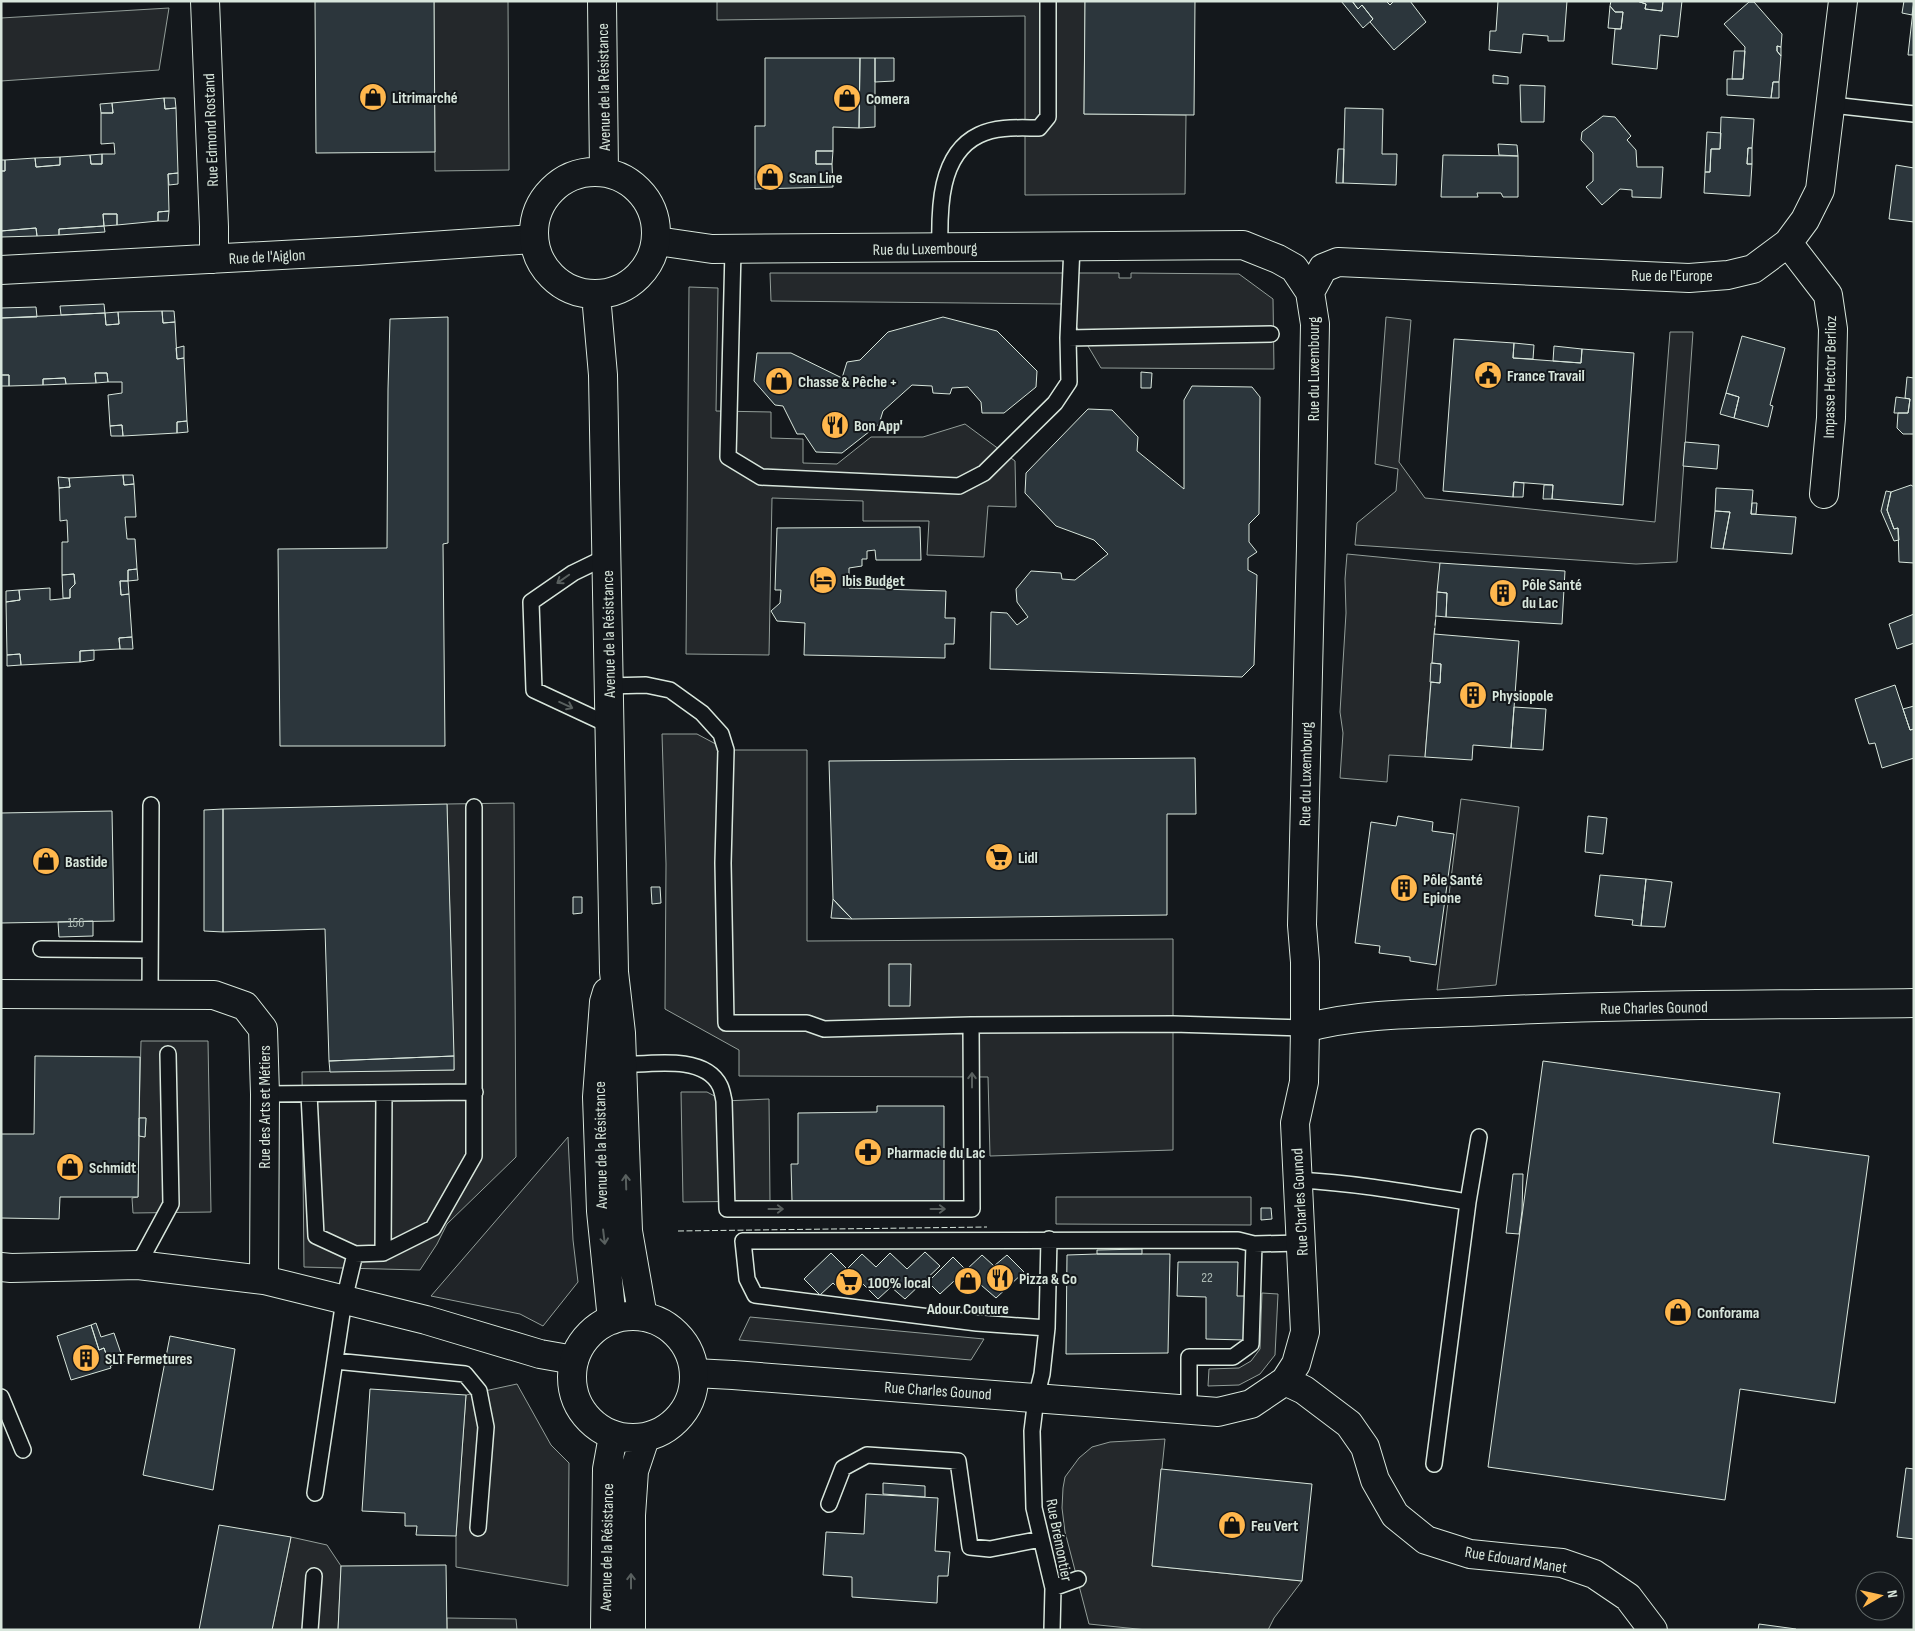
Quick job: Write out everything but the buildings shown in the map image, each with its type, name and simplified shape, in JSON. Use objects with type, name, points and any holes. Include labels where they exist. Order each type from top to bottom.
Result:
[{"type":"street","name":"Rue Edmond Rostand","points":[[206,1],[214,259]]},
{"type":"street","name":"Avenue de la Résistance","points":[[602,1],[604,172]]},
{"type":"street","name":"Rue de l'Europe","points":[[1310,292],[1323,268],[1338,262],[1688,278],[1728,275],[1752,269],[1788,243],[1805,220],[1820,190],[1832,105],[1843,1]]},
{"type":"street","points":[[586,172],[604,172],[626,180],[644,196],[654,217],[656,241],[650,262],[636,280],[617,291],[596,295],[578,293],[561,285],[547,273],[542,265],[533,239],[535,220],[541,203],[552,188],[568,178],[586,172]]},
{"type":"street","name":"Rue de l'Aiglon","points":[[1,270],[533,239]]},
{"type":"street","name":"Rue du Luxembourg","points":[[656,241],[712,250],[1243,246],[1278,259],[1294,268],[1310,292],[1314,331],[1302,925],[1305,962],[1305,1028]]},
{"type":"street","name":"Impasse Hector Berlioz","points":[[1788,243],[1828,295],[1833,329],[1831,418],[1824,494]]},
{"type":"street","name":"Avenue de la Résistance","points":[[596,295],[602,375],[614,972],[621,1033],[628,1231],[643,1317]]},
{"type":"street","name":"Avenue de la Résistance","points":[[612,1320],[601,1211],[597,1097],[604,1002],[614,972]]},
{"type":"street","name":"Rue des Arts et Métiers","points":[[1,994],[214,995],[246,1006],[263,1029],[266,1094],[264,1280]]},
{"type":"street","name":"Rue Charles Gounod","points":[[694,1373],[1218,1412],[1251,1404],[1285,1381],[1296,1364],[1305,1332],[1295,1123],[1304,1082],[1305,1028],[1325,1023],[1379,1016],[1538,1008],[1914,1003]]},
{"type":"street","points":[[1,1267],[138,1265],[264,1280],[426,1320],[540,1354],[574,1360]]},
{"type":"street","points":[[627,1316],[643,1317],[662,1323],[678,1336],[689,1353],[694,1373],[692,1391],[686,1408],[676,1421],[662,1432],[645,1438],[629,1439],[613,1436],[596,1427],[584,1414],[575,1397],[572,1379],[574,1360],[582,1343],[595,1329],[612,1320],[627,1316]]},
{"type":"street","name":"Rue Edouard Manet","points":[[1285,1381],[1304,1390],[1348,1424],[1365,1447],[1375,1480],[1395,1515],[1426,1540],[1470,1554],[1562,1563],[1594,1574],[1628,1597],[1653,1630]]},
{"type":"street","name":"Avenue de la Résistance","points":[[605,1630],[607,1469],[613,1436]]},
{"type":"street","name":"Avenue de la Résistance","points":[[631,1630],[631,1515],[634,1472],[645,1438]]},
{"type":"lane","points":[[940,248],[939,225],[946,177],[951,160],[963,144],[980,134],[1001,129],[1039,128],[1048,117],[1048,1]]},
{"type":"lane","points":[[1832,105],[1914,114]]},
{"type":"lane","points":[[733,250],[728,457],[760,477],[959,486],[984,473],[1055,403],[1069,382],[1068,338],[1072,246]]},
{"type":"lane","points":[[1068,338],[1271,334]]},
{"type":"lane","points":[[606,557],[573,572],[531,602],[534,690],[609,725]]},
{"type":"lane","points":[[608,686],[646,685],[670,690],[702,713],[721,734],[726,750],[722,863],[726,1024],[807,1023],[824,1030],[971,1025],[1173,1024],[1305,1028]]},
{"type":"lane","points":[[150,995],[151,805]]},
{"type":"lane","points":[[309,1094],[316,1236],[355,1254],[383,1253],[433,1228],[474,1156],[474,807]]},
{"type":"lane","points":[[41,949],[150,950]]},
{"type":"lane","points":[[622,1066],[688,1063],[706,1070],[719,1084],[724,1101],[727,1209],[972,1209],[971,1025]]},
{"type":"lane","points":[[138,1265],[171,1204],[168,1054]]},
{"type":"lane","points":[[266,1094],[474,1092]]},
{"type":"lane","points":[[383,1253],[384,1093]]},
{"type":"lane","points":[[1434,1464],[1468,1202],[1479,1137]]},
{"type":"lane","points":[[1298,1180],[1393,1189],[1468,1202]]},
{"type":"lane","points":[[1047,1328],[977,1323],[755,1295],[747,1279],[743,1241],[1049,1239],[1238,1240],[1254,1244],[1301,1243]]},
{"type":"lane","name":"Rue Brémontier","points":[[1049,1239],[1047,1328],[1042,1374],[1036,1398],[1032,1431],[1034,1508],[1053,1588],[1052,1630]]},
{"type":"lane","points":[[1189,1410],[1189,1356],[1233,1357],[1251,1344],[1254,1244]]},
{"type":"lane","points":[[315,1493],[344,1300],[355,1254]]},
{"type":"lane","points":[[335,1361],[465,1374],[479,1391],[486,1427],[478,1528]]},
{"type":"lane","points":[[1,1397],[23,1450]]},
{"type":"lane","points":[[829,1504],[843,1468],[867,1455],[958,1462],[970,1547],[990,1549],[1041,1539]]},
{"type":"lane","points":[[310,1630],[314,1576]]},
{"type":"lane","points":[[1053,1588],[1078,1579]]},
{"type":"shaded area","points":[[434,1],[508,1],[509,170],[435,171]]},
{"type":"shaded area","points":[[717,1],[1085,1],[1084,114],[1186,115],[1185,194],[1025,195],[1025,16],[717,20]]},
{"type":"shaded area","points":[[169,8],[159,70],[1,81],[1,18]]},
{"type":"shaded area","points":[[770,273],[1119,273],[1119,278],[1131,278],[1131,273],[1239,274],[1273,299],[1274,369],[1101,368],[1063,304],[771,301]]},
{"type":"shaded area","points":[[689,287],[718,288],[716,411],[771,412],[771,438],[803,439],[803,463],[837,464],[871,437],[923,437],[965,424],[1015,461],[1016,507],[988,506],[984,557],[927,555],[929,521],[863,521],[863,501],[772,498],[769,655],[686,654]]},
{"type":"shaded area","points":[[1386,317],[1411,320],[1399,462],[1425,498],[1655,522],[1670,332],[1693,332],[1677,562],[1636,564],[1355,545],[1357,523],[1396,491],[1398,469],[1375,464]]},
{"type":"shaded area","points":[[1347,554],[1440,563],[1425,757],[1389,755],[1387,782],[1340,778],[1343,733],[1340,712],[1346,613],[1345,579]]},
{"type":"shaded area","points":[[662,734],[697,734],[727,750],[807,750],[807,941],[1173,939],[1173,1150],[990,1156],[988,1077],[739,1076],[739,1050],[665,1009],[666,864]]},
{"type":"shaded area","points":[[1461,799],[1519,807],[1496,985],[1437,990]]},
{"type":"shaded area","points":[[514,803],[516,1157],[447,1224],[420,1270],[304,1267],[302,1072],[454,1070],[447,804]]},
{"type":"shaded area","points":[[141,1041],[208,1041],[211,1212],[133,1213],[132,1198],[138,1197],[139,1136],[145,1137],[146,1118],[139,1118]]},
{"type":"shaded area","points":[[681,1092],[707,1092],[724,1101],[769,1099],[770,1201],[683,1202]]},
{"type":"shaded area","points":[[568,1137],[573,1240],[578,1282],[543,1326],[520,1314],[431,1296]]},
{"type":"shaded area","points":[[1056,1197],[1251,1197],[1251,1225],[1056,1224]]},
{"type":"shaded area","points":[[1262,1293],[1278,1294],[1275,1355],[1260,1374],[1239,1385],[1208,1386],[1209,1369],[1239,1368],[1251,1361],[1260,1349]]},
{"type":"shaded area","points":[[750,1317],[984,1339],[971,1360],[739,1340]]},
{"type":"shaded area","points":[[517,1384],[551,1445],[569,1463],[568,1586],[456,1567],[456,1536],[466,1395]]},
{"type":"shaded area","points":[[1165,1439],[1152,1566],[1302,1581],[1274,1618],[1268,1630],[1147,1630],[1089,1624],[1065,1532],[1062,1508],[1065,1477],[1079,1458],[1092,1447],[1110,1442]]},
{"type":"shaded area","points":[[291,1537],[327,1545],[341,1566],[338,1630],[272,1630]]},
{"type":"shaded area","points":[[447,1618],[516,1619],[517,1630],[447,1630]]},
{"type":"fence","points":[[1434,634],[1436,616]]},
{"type":"fence","points":[[678,1231],[987,1227]]},
{"type":"place","name":"Litrimarché","points":[[373,97]]},
{"type":"place","name":"Comera","points":[[847,98]]},
{"type":"place","name":"Scan Line","points":[[770,177]]},
{"type":"place","name":"France Travail","points":[[1488,375]]},
{"type":"place","name":"Chasse & Pêche +","points":[[779,381]]},
{"type":"place","name":"Bon App'","points":[[835,425]]},
{"type":"place","name":"Ibis Budget","points":[[823,580]]},
{"type":"place","name":"Pôle Santé du Lac","points":[[1503,593]]},
{"type":"place","name":"Physiopole","points":[[1473,695]]},
{"type":"place","name":"Lidl","points":[[999,857]]},
{"type":"place","name":"Bastide","points":[[46,861]]},
{"type":"place","name":"Pôle Santé Epione","points":[[1404,888]]},
{"type":"place","name":"Pharmacie du Lac","points":[[868,1152]]},
{"type":"place","name":"Schmidt","points":[[70,1167]]},
{"type":"place","name":"Pizza & Co","points":[[1000,1278]]},
{"type":"place","name":"Adour Couture","points":[[968,1281]]},
{"type":"place","name":"100% local","points":[[849,1282]]},
{"type":"place","name":"Conforama","points":[[1678,1312]]},
{"type":"place","name":"SLT Fermetures","points":[[86,1358]]},
{"type":"place","name":"Feu Vert","points":[[1232,1525]]}]
